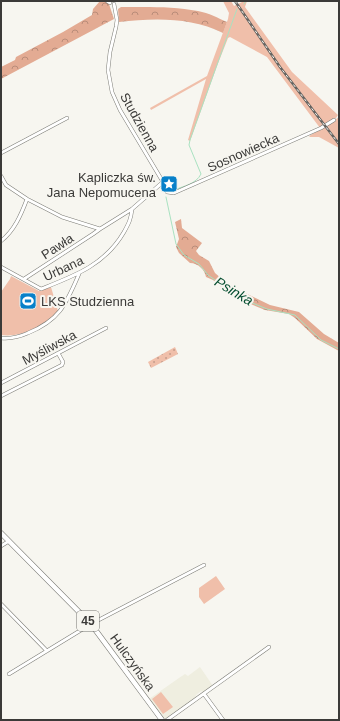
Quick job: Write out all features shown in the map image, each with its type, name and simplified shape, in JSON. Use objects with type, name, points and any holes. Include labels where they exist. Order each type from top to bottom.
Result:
[{"type":"main road","name":"Hulczyńska","points":[[1,533],[91,624],[162,720]]},
{"type":"street","name":"Studzienna","points":[[111,3],[115,10],[116,27],[110,52],[108,70],[112,92],[120,110],[163,182],[167,192]]},
{"type":"street","points":[[1,153],[67,118]]},
{"type":"street","name":"Sosnowiecka","points":[[167,192],[174,193],[326,125],[334,120]]},
{"type":"street","points":[[1,176],[6,185],[27,199],[62,217],[100,229]]},
{"type":"street","name":"Pawła","points":[[24,279],[132,209],[163,182]]},
{"type":"street","points":[[1,241],[7,236],[19,219],[27,199]]},
{"type":"street","name":"Urbana","points":[[2,268],[41,289],[79,274],[99,261],[115,246],[132,219],[132,209]]},
{"type":"street","points":[[1,274],[2,268]]},
{"type":"street","points":[[1,338],[15,338],[26,334],[44,326],[53,319],[64,305],[79,274]]},
{"type":"street","name":"Myśliwska","points":[[1,383],[106,328]]},
{"type":"street","points":[[1,396],[62,365],[63,362],[58,353]]},
{"type":"street","points":[[1,546],[9,541]]},
{"type":"street","points":[[10,674],[91,624],[204,565]]},
{"type":"street","points":[[1,604],[47,650]]},
{"type":"street","points":[[167,720],[269,647]]},
{"type":"street","points":[[204,694],[223,720]]},
{"type":"shaded area","points":[[223,1],[231,1],[234,6],[242,1],[247,1],[245,7],[292,72],[338,115],[336,118],[320,128],[267,57],[230,37],[228,38],[217,66],[190,141],[188,140],[206,79],[151,110],[150,108],[207,76],[228,19],[229,13]]},
{"type":"shaded area","points":[[339,117],[339,148],[319,137],[309,136],[328,125]]},
{"type":"shaded area","name":"LKS Studzienna","points":[[11,276],[39,291],[51,287],[58,311],[46,322],[32,330],[17,335],[1,335],[1,292]]},
{"type":"shaded area","points":[[175,347],[178,354],[151,368],[148,362]]},
{"type":"shaded area","points":[[216,576],[225,589],[204,604],[199,597],[199,588]]},
{"type":"shaded area","points":[[200,667],[213,686],[203,692],[201,691],[196,695],[195,699],[164,720],[149,699],[185,674],[188,676]]},
{"type":"shaded area","points":[[161,692],[173,707],[163,714],[152,699]]},
{"type":"green space","points":[[100,1],[105,1],[109,4],[114,19],[1,79],[1,67],[15,60],[16,57],[92,15],[93,9]]},
{"type":"green space","points":[[121,7],[189,9],[206,13],[227,22],[223,33],[185,21],[146,20],[119,22],[118,9]]},
{"type":"green space","points":[[181,219],[182,228],[202,243],[196,251],[199,255],[209,261],[215,273],[229,285],[270,305],[299,312],[324,334],[339,343],[339,351],[317,339],[289,314],[265,310],[241,300],[226,291],[213,280],[206,277],[201,267],[190,263],[179,253],[176,247],[179,239],[175,222]]},
{"type":"waterway","name":"Psinka","points":[[174,190],[193,182],[201,174],[189,145],[190,140],[237,9]]},
{"type":"waterway","name":"Psinka","points":[[166,197],[176,244],[184,255],[199,264],[208,275],[240,298],[267,309],[295,315],[321,340],[339,349]]},
{"type":"railway","points":[[235,1],[280,67],[339,144]]},
{"type":"place","name":"Kapliczka św. Jana Nepomucena","points":[[169,184]]},
{"type":"place","name":"LKS Studzienna","points":[[28,301]]}]
